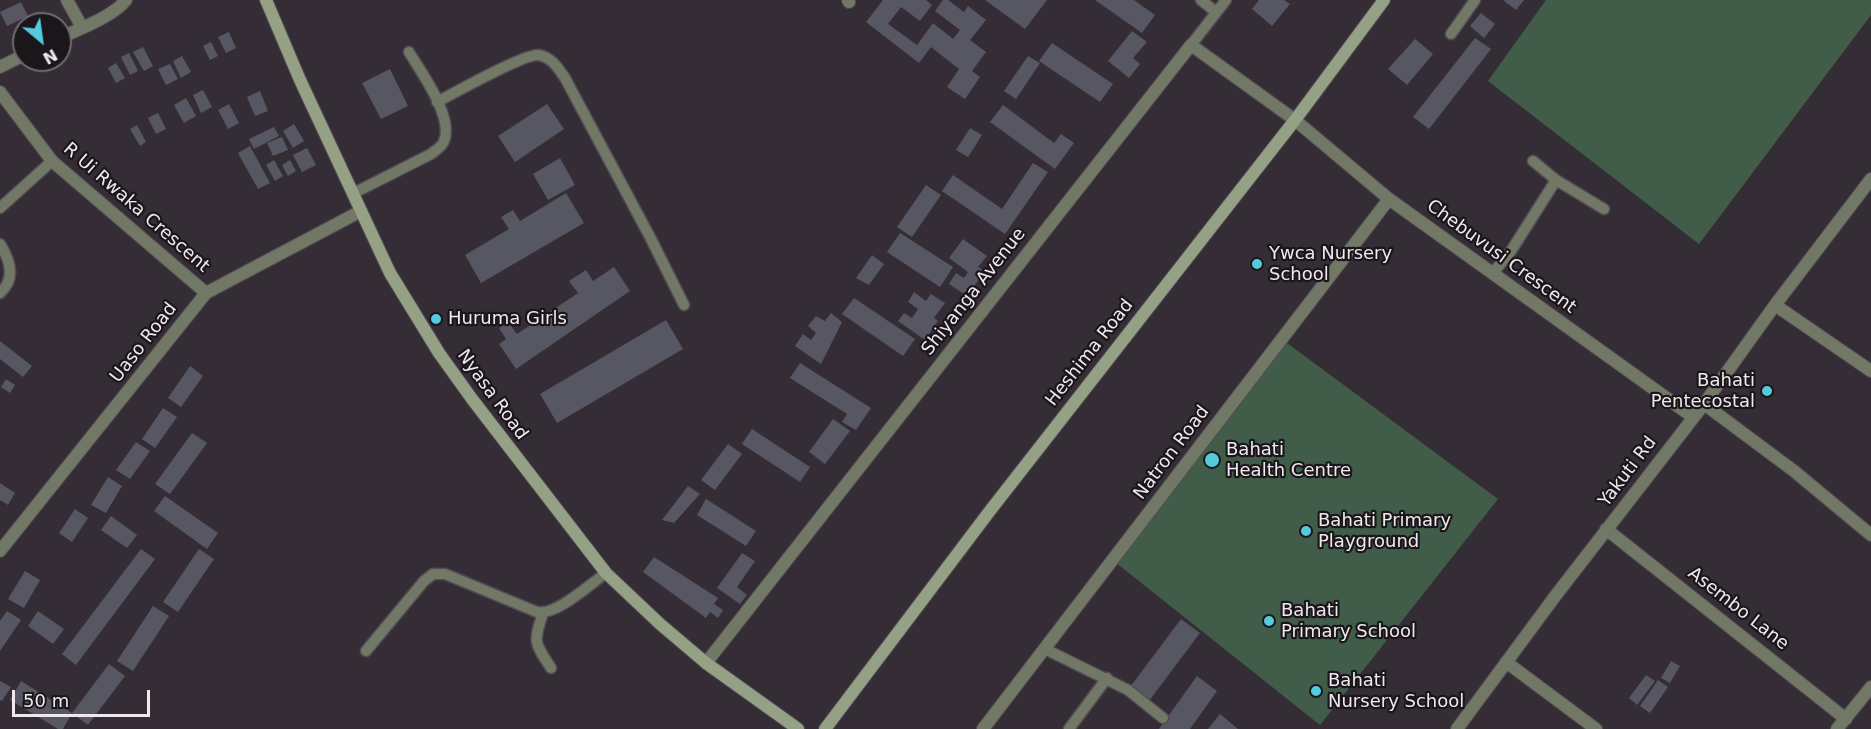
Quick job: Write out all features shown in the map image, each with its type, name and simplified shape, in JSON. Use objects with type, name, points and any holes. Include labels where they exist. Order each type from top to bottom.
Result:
[{"type":"street","points":[[67,0],[82,27]]},
{"type":"street","points":[[72,32],[122,5],[126,0]]},
{"type":"street","name":"Nyasa Road","points":[[266,0],[300,80],[390,273],[439,353],[508,448],[606,573],[706,663],[798,729]]},
{"type":"street","name":"Heshima Road","points":[[830,727],[1024,466],[1295,120],[1384,0]]},
{"type":"street","points":[[1191,45],[1295,120]]},
{"type":"street","name":"Shiyanga Avenue","points":[[706,663],[1191,45]]},
{"type":"street","name":"R Ui Rwaka Crescent","points":[[0,92],[52,161],[207,293]]},
{"type":"street","name":"Chebuvusi Crescent","points":[[1295,120],[1389,199],[1692,417]]},
{"type":"street","name":"Yakuti Rd","points":[[1457,729],[1606,529],[1704,404],[1775,305],[1871,179]]},
{"type":"street","name":"Natron Road","points":[[983,729],[1389,199]]},
{"type":"street","name":"Uaso Road","points":[[0,551],[207,293],[361,211]]},
{"type":"street","points":[[1775,305],[1871,371]]},
{"type":"street","points":[[1704,404],[1794,471],[1871,535]]},
{"type":"street","name":"Asembo Lane","points":[[1606,529],[1842,724]]},
{"type":"street","points":[[1506,662],[1596,729]]},
{"type":"street","points":[[1842,724],[1871,687]]},
{"type":"lane","points":[[1201,0],[1216,12]]},
{"type":"lane","points":[[1191,45],[1226,0]]},
{"type":"lane","points":[[1451,34],[1468,2]]},
{"type":"lane","points":[[354,193],[439,149],[444,141],[446,132],[442,111],[409,51]]},
{"type":"lane","points":[[437,102],[515,63],[537,55],[553,60],[565,78],[650,237],[684,306]]},
{"type":"lane","points":[[0,208],[52,161]]},
{"type":"lane","points":[[1533,161],[1556,180],[1604,209]]},
{"type":"lane","points":[[1493,273],[1516,244],[1556,180]]},
{"type":"lane","points":[[0,244],[10,266],[10,276],[0,293]]},
{"type":"lane","points":[[366,651],[424,581],[436,573],[445,574],[543,613],[554,610],[606,573]]},
{"type":"lane","points":[[543,613],[535,640],[551,668]]},
{"type":"lane","points":[[1045,649],[1128,690],[1163,718]]},
{"type":"lane","points":[[1069,729],[1107,678]]},
{"type":"green space","points":[[1546,0],[1871,0],[1871,15],[1699,244],[1488,81]]},
{"type":"green space","name":"Bahati Primary Playground","points":[[1287,343],[1498,499],[1320,725],[1115,562]]},
{"type":"building","points":[[883,0],[926,0],[932,5],[920,21],[901,7],[888,24],[917,45],[933,23],[953,39],[960,30],[935,11],[943,0],[948,0],[964,12],[968,6],[986,20],[970,40],[986,52],[972,71],[980,77],[965,99],[947,87],[959,69],[931,47],[919,63],[866,22]]},
{"type":"building","points":[[985,0],[1047,0],[1025,29]]},
{"type":"building","points":[[1095,0],[1134,0],[1155,15],[1142,33]]},
{"type":"building","points":[[1259,0],[1284,0],[1290,4],[1272,26],[1252,9]]},
{"type":"building","points":[[1503,0],[1524,0],[1516,10]]},
{"type":"building","points":[[21,2],[26,12],[12,12],[12,24],[7,26],[0,12]]},
{"type":"building","points":[[1481,13],[1495,24],[1484,38],[1470,26]]},
{"type":"building","points":[[1132,31],[1147,42],[1133,58],[1140,64],[1129,78],[1108,61]]},
{"type":"building","points":[[229,32],[236,48],[226,53],[218,37]]},
{"type":"building","points":[[1475,38],[1491,49],[1429,129],[1413,117]]},
{"type":"building","points":[[1415,39],[1433,54],[1407,85],[1388,69]]},
{"type":"building","points":[[211,42],[218,56],[210,60],[203,46]]},
{"type":"building","points":[[1052,43],[1113,84],[1100,102],[1039,61]]},
{"type":"building","points":[[143,47],[153,66],[144,71],[133,52]]},
{"type":"building","points":[[129,53],[138,71],[130,75],[121,57]]},
{"type":"building","points":[[182,56],[191,72],[181,78],[173,61]]},
{"type":"building","points":[[1028,56],[1040,63],[1016,99],[1004,91]]},
{"type":"building","points":[[116,63],[125,78],[116,83],[108,68]]},
{"type":"building","points":[[170,64],[178,79],[166,85],[158,69]]},
{"type":"building","points":[[390,69],[408,106],[381,119],[362,83]]},
{"type":"building","points":[[203,90],[212,107],[201,113],[193,95]]},
{"type":"building","points":[[260,91],[268,111],[255,116],[247,97]]},
{"type":"building","points":[[186,98],[196,116],[184,123],[174,105]]},
{"type":"building","points":[[229,104],[239,123],[228,129],[218,110]]},
{"type":"building","points":[[547,104],[564,129],[515,162],[498,136]]},
{"type":"building","points":[[1003,105],[1054,143],[1061,134],[1074,143],[1055,169],[990,122]]},
{"type":"building","points":[[158,113],[166,129],[156,134],[148,118]]},
{"type":"building","points":[[294,124],[304,141],[293,148],[283,131]]},
{"type":"building","points":[[137,125],[146,142],[140,146],[130,129]]},
{"type":"building","points":[[274,127],[279,136],[254,149],[249,139]]},
{"type":"building","points":[[970,128],[982,135],[968,157],[956,150]]},
{"type":"building","points":[[282,137],[288,150],[273,156],[267,143]]},
{"type":"building","points":[[250,146],[270,183],[258,189],[238,153]]},
{"type":"building","points":[[307,148],[316,165],[302,172],[293,155]]},
{"type":"building","points":[[560,158],[575,185],[548,200],[533,174]]},
{"type":"building","points":[[274,160],[283,176],[275,181],[266,165]]},
{"type":"building","points":[[290,160],[296,171],[288,176],[282,165]]},
{"type":"building","points":[[1033,163],[1048,172],[1005,234],[942,191],[953,175],[1002,209]]},
{"type":"building","points":[[926,185],[941,195],[912,237],[897,227]]},
{"type":"building","points":[[566,193],[584,223],[481,283],[465,255],[509,229],[501,217],[513,210],[520,221]]},
{"type":"building","points":[[900,233],[953,267],[940,287],[887,252]]},
{"type":"building","points":[[963,239],[987,256],[978,267],[985,271],[967,296],[949,284],[956,273],[964,278],[968,272],[949,258]]},
{"type":"building","points":[[872,255],[884,264],[869,285],[856,278]]},
{"type":"building","points":[[614,267],[630,291],[516,369],[499,344],[506,339],[499,328],[508,322],[517,334],[578,293],[569,281],[586,270],[593,281]]},
{"type":"building","points":[[914,292],[926,301],[931,294],[945,303],[934,318],[938,321],[925,340],[898,321],[904,313],[912,318],[918,309],[908,302]]},
{"type":"building","points":[[854,298],[915,339],[903,356],[842,314]]},
{"type":"building","points":[[831,313],[842,322],[821,364],[795,346],[803,334],[811,340],[816,333],[808,326],[816,316],[825,321]]},
{"type":"building","points":[[666,320],[683,349],[557,423],[540,394]]},
{"type":"building","points":[[0,341],[32,366],[23,377],[0,359]]},
{"type":"building","points":[[800,363],[871,408],[856,430],[842,422],[847,414],[790,378]]},
{"type":"building","points":[[190,366],[203,376],[181,407],[168,398]]},
{"type":"building","points":[[6,379],[15,385],[10,393],[1,387]]},
{"type":"building","points":[[163,408],[177,417],[155,448],[142,439]]},
{"type":"building","points":[[833,419],[850,431],[825,464],[809,452]]},
{"type":"building","points":[[752,429],[810,467],[800,482],[742,444]]},
{"type":"building","points":[[192,433],[207,443],[170,494],[155,484]]},
{"type":"building","points":[[136,442],[150,451],[130,479],[116,470]]},
{"type":"building","points":[[728,444],[742,454],[715,490],[701,480]]},
{"type":"building","points":[[108,477],[122,486],[106,513],[91,505]]},
{"type":"building","points":[[0,483],[15,493],[8,505],[0,500]]},
{"type":"building","points":[[688,486],[700,494],[674,523],[662,520]]},
{"type":"building","points":[[165,496],[218,533],[207,549],[154,511]]},
{"type":"building","points":[[706,499],[756,531],[746,546],[697,515]]},
{"type":"building","points":[[75,509],[88,518],[72,542],[59,533]]},
{"type":"building","points":[[111,516],[137,535],[127,548],[101,530]]},
{"type":"building","points":[[141,549],[155,559],[76,665],[62,654]]},
{"type":"building","points":[[199,549],[214,559],[178,612],[163,602]]},
{"type":"building","points":[[742,553],[755,561],[737,587],[747,595],[740,604],[717,588]]},
{"type":"building","points":[[654,557],[718,598],[714,604],[723,610],[718,618],[710,612],[706,618],[643,572]]},
{"type":"building","points":[[25,571],[40,580],[24,608],[8,599]]},
{"type":"building","points":[[153,606],[169,616],[133,671],[117,661]]},
{"type":"building","points":[[7,611],[21,620],[0,651],[0,621]]},
{"type":"building","points":[[38,611],[64,629],[53,644],[28,626]]},
{"type":"building","points":[[1181,619],[1200,633],[1149,701],[1130,687]]},
{"type":"building","points":[[1671,661],[1680,666],[1670,683],[1661,678]]},
{"type":"building","points":[[109,664],[125,676],[88,725],[72,713]]},
{"type":"building","points":[[1646,675],[1655,681],[1637,705],[1629,698]]},
{"type":"building","points":[[1197,676],[1217,691],[1190,729],[1159,729]]},
{"type":"building","points":[[1658,680],[1668,687],[1650,713],[1640,706]]},
{"type":"building","points":[[0,681],[11,687],[2,701],[0,700]]},
{"type":"building","points":[[21,681],[72,713],[63,729],[58,729],[10,700]]},
{"type":"building","points":[[1220,714],[1238,729],[1208,729]]},
{"type":"place","name":"Ywca Nursery School","points":[[1257,264]]},
{"type":"place","name":"Huruma Girls","points":[[436,319]]},
{"type":"place","name":"Bahati Pentecostal","points":[[1767,391]]},
{"type":"place","name":"Bahati Health Centre","points":[[1212,460]]},
{"type":"place","name":"Bahati Primary Playground","points":[[1306,531]]},
{"type":"place","name":"Bahati Primary School","points":[[1269,621]]},
{"type":"place","name":"Bahati Nursery School","points":[[1316,691]]}]
